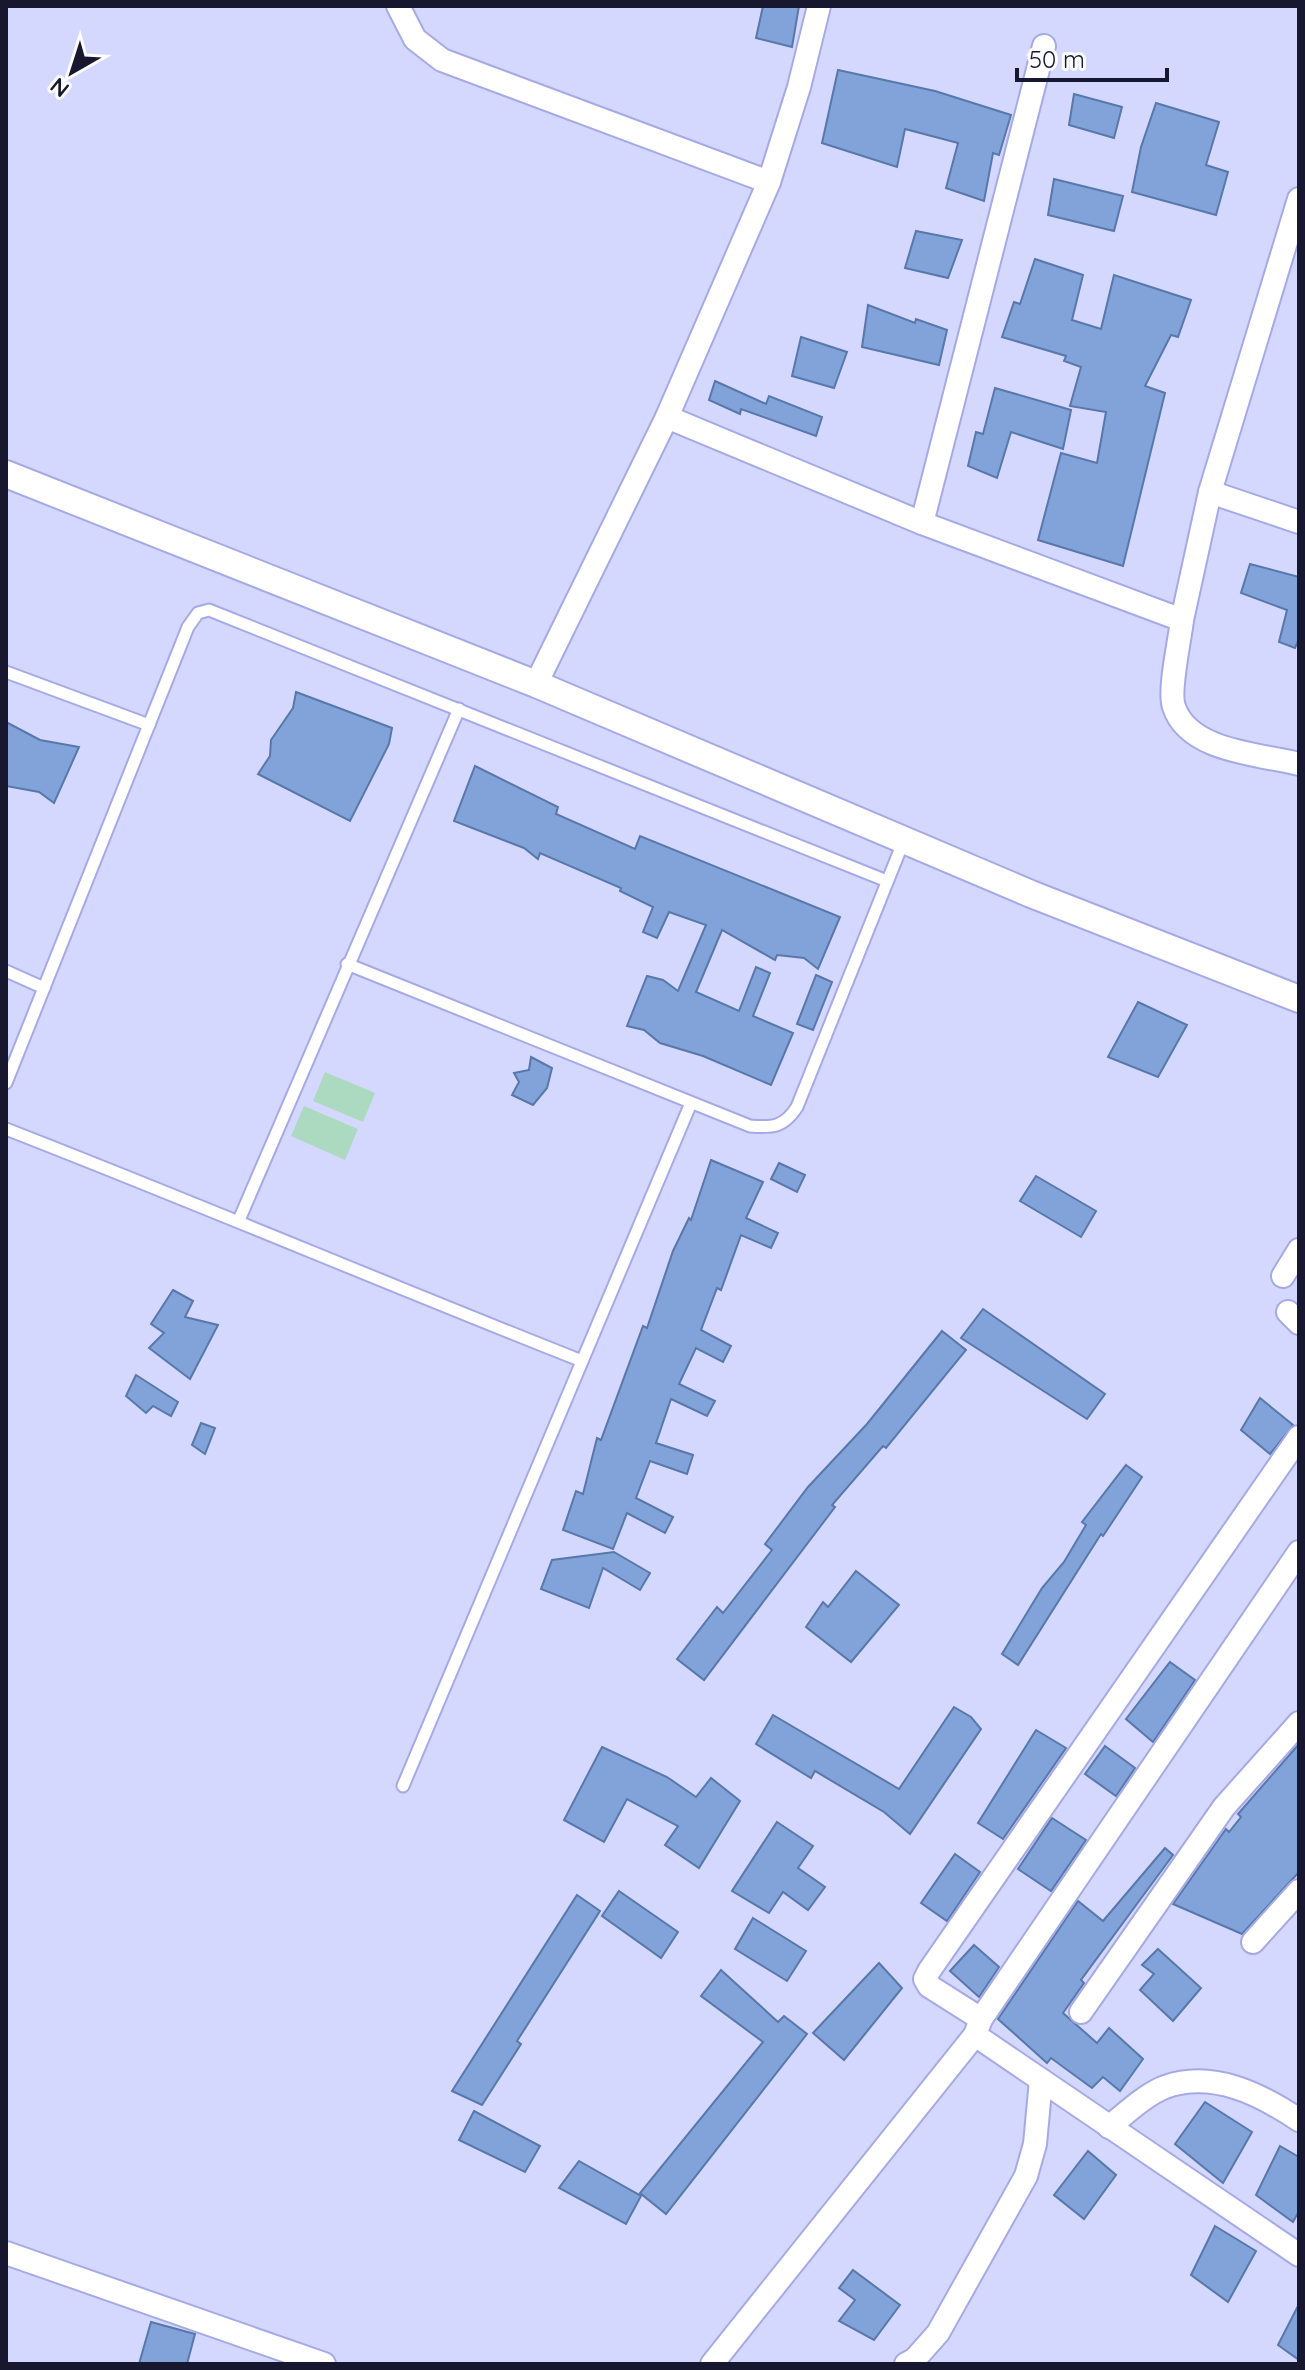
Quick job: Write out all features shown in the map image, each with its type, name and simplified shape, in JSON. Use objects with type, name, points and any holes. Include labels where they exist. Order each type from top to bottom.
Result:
[{"type":"street","points":[[398,6],[415,39],[442,60],[769,182]]},
{"type":"street","points":[[536,684],[667,417],[769,182],[799,87],[819,6]]},
{"type":"street","points":[[922,523],[1044,46]]},
{"type":"street","points":[[1299,199],[1210,492],[1182,620],[1173,705],[1185,726],[1200,740],[1299,764]]},
{"type":"street","points":[[667,417],[922,523],[1182,620]]},
{"type":"street","points":[[6,474],[536,684],[904,840],[1299,999]]},
{"type":"street","points":[[1210,492],[1299,522]]},
{"type":"street","points":[[1283,1276],[1299,1250]]},
{"type":"street","points":[[1299,1437],[925,1979],[929,1986],[1041,2080],[1299,2255]]},
{"type":"street","points":[[712,2364],[978,2027],[1299,1552]]},
{"type":"street","points":[[1081,2012],[1224,1807],[1299,1723]]},
{"type":"street","points":[[1253,1942],[1299,1891]]},
{"type":"street","points":[[906,2364],[915,2359],[938,2333],[961,2285],[1026,2176],[1035,2144],[1041,2080]]},
{"type":"street","points":[[1109,2127],[1165,2087],[1215,2080],[1249,2092],[1299,2120]]},
{"type":"street","points":[[6,2253],[324,2364]]},
{"type":"lane","points":[[6,1083],[188,627],[198,613],[209,610],[887,881]]},
{"type":"lane","points":[[6,672],[149,725]]},
{"type":"lane","points":[[239,1220],[459,709]]},
{"type":"lane","points":[[347,964],[750,1126],[773,1128],[788,1121],[797,1107],[904,840]]},
{"type":"lane","points":[[6,971],[44,988]]},
{"type":"lane","points":[[403,1786],[691,1103]]},
{"type":"lane","points":[[6,1129],[239,1220],[313,1256],[582,1361]]},
{"type":"green space","points":[[325,1072],[375,1093],[363,1122],[313,1101]]},
{"type":"green space","points":[[304,1106],[358,1129],[345,1160],[291,1136]]},
{"type":"building","points":[[763,6],[799,6],[792,47],[756,38]]},
{"type":"building","points":[[838,70],[935,91],[1011,115],[999,155],[993,153],[984,201],[946,188],[958,143],[905,129],[897,167],[822,143]]},
{"type":"building","points":[[1074,94],[1122,107],[1114,138],[1069,125]]},
{"type":"building","points":[[1156,103],[1219,122],[1206,165],[1228,172],[1216,215],[1132,192],[1141,147]]},
{"type":"building","points":[[1054,179],[1123,196],[1114,231],[1048,215]]},
{"type":"building","points":[[916,231],[962,240],[948,278],[905,268]]},
{"type":"building","points":[[1035,259],[1083,275],[1072,320],[1101,329],[1114,275],[1191,300],[1178,337],[1171,335],[1145,386],[1165,393],[1123,566],[1038,540],[1061,453],[1097,463],[1106,412],[1070,406],[1081,367],[1064,361],[1066,356],[1002,337],[1014,302],[1020,304]]},
{"type":"building","points":[[868,305],[915,323],[916,319],[947,330],[939,365],[862,347]]},
{"type":"building","points":[[801,337],[847,352],[834,388],[792,376]]},
{"type":"building","points":[[715,381],[766,404],[769,396],[822,417],[816,436],[741,409],[740,414],[709,400]]},
{"type":"building","points":[[995,388],[1071,410],[1063,449],[1011,432],[997,478],[968,466],[976,432],[983,434]]},
{"type":"building","points":[[1250,564],[1299,577],[1299,639],[1295,648],[1279,642],[1287,610],[1241,593]]},
{"type":"building","points":[[296,692],[392,728],[389,744],[350,821],[258,774],[270,756],[271,740],[293,708]]},
{"type":"building","points":[[6,722],[40,740],[79,747],[54,803],[39,792],[6,786]]},
{"type":"building","points":[[475,766],[558,807],[556,814],[635,849],[640,836],[840,917],[818,969],[804,958],[777,955],[775,960],[722,930],[696,992],[739,1011],[756,967],[770,973],[753,1016],[793,1033],[771,1085],[703,1056],[660,1043],[644,1030],[627,1026],[647,976],[663,980],[678,991],[706,925],[669,912],[657,938],[643,932],[653,907],[620,891],[621,888],[540,853],[538,859],[524,848],[454,821]]},
{"type":"building","points":[[816,975],[832,982],[813,1030],[797,1024]]},
{"type":"building","points":[[1138,1002],[1187,1025],[1158,1077],[1108,1057]]},
{"type":"building","points":[[531,1057],[552,1068],[547,1088],[533,1105],[512,1095],[519,1082],[514,1073],[529,1070]]},
{"type":"building","points":[[711,1160],[763,1182],[746,1218],[778,1233],[771,1248],[741,1235],[721,1290],[717,1288],[701,1330],[731,1346],[723,1362],[696,1348],[679,1384],[715,1401],[707,1416],[671,1399],[656,1443],[693,1455],[687,1474],[650,1461],[636,1498],[673,1517],[665,1533],[627,1513],[613,1549],[563,1530],[576,1491],[583,1494],[597,1438],[601,1440],[643,1326],[647,1328],[673,1251],[689,1218],[691,1220]]},
{"type":"building","points":[[779,1163],[805,1175],[797,1192],[771,1179]]},
{"type":"building","points":[[1036,1176],[1096,1211],[1081,1237],[1020,1201]]},
{"type":"building","points":[[173,1290],[193,1301],[185,1317],[218,1325],[190,1379],[149,1348],[164,1333],[151,1324]]},
{"type":"building","points":[[983,1309],[1105,1394],[1087,1419],[961,1338]]},
{"type":"building","points":[[942,1331],[966,1350],[886,1448],[883,1446],[832,1505],[835,1507],[704,1680],[677,1659],[717,1607],[723,1613],[772,1550],[765,1544],[808,1487],[867,1424]]},
{"type":"building","points":[[136,1375],[178,1402],[171,1416],[153,1406],[146,1413],[126,1396]]},
{"type":"building","points":[[1260,1398],[1293,1425],[1270,1454],[1241,1430]]},
{"type":"building","points":[[201,1423],[215,1428],[205,1454],[192,1445]]},
{"type":"building","points":[[1126,1465],[1142,1477],[1103,1536],[1101,1534],[1018,1665],[1002,1654],[1042,1588],[1064,1562],[1086,1525],[1082,1522]]},
{"type":"building","points":[[614,1552],[650,1573],[640,1590],[603,1568],[589,1608],[541,1589],[552,1560]]},
{"type":"building","points":[[856,1571],[899,1605],[851,1662],[806,1627],[823,1602],[828,1607]]},
{"type":"building","points":[[1170,1662],[1195,1680],[1153,1742],[1126,1719]]},
{"type":"building","points":[[954,1707],[971,1717],[981,1729],[910,1834],[884,1812],[815,1771],[811,1778],[756,1744],[773,1715],[899,1789]]},
{"type":"building","points":[[1036,1730],[1066,1748],[1003,1839],[978,1823]]},
{"type":"building","points":[[1299,1744],[1299,1872],[1242,1934],[1173,1904],[1226,1829],[1229,1832],[1241,1817],[1238,1814]]},
{"type":"building","points":[[1105,1746],[1135,1768],[1116,1796],[1085,1774]]},
{"type":"building","points":[[602,1747],[667,1777],[696,1797],[711,1778],[740,1801],[699,1868],[665,1845],[678,1826],[627,1799],[604,1842],[564,1820]]},
{"type":"building","points":[[1052,1818],[1086,1840],[1051,1891],[1018,1869]]},
{"type":"building","points":[[777,1822],[813,1846],[798,1868],[825,1887],[808,1910],[783,1892],[769,1913],[732,1891]]},
{"type":"building","points":[[1165,1848],[1173,1855],[1081,1980],[1084,1983],[1063,2013],[1097,2043],[1109,2028],[1143,2059],[1120,2091],[1103,2077],[1092,2088],[1051,2058],[1047,2063],[998,2019],[1078,1901],[1103,1921]]},
{"type":"building","points":[[955,1854],[980,1872],[947,1921],[921,1903]]},
{"type":"building","points":[[619,1891],[678,1932],[661,1958],[602,1916]]},
{"type":"building","points":[[577,1895],[600,1911],[517,2041],[521,2044],[482,2105],[452,2091]]},
{"type":"building","points":[[753,1918],[806,1951],[787,1981],[735,1949]]},
{"type":"building","points":[[974,1945],[999,1967],[979,1997],[950,1971]]},
{"type":"building","points":[[1158,1949],[1201,1988],[1173,2021],[1140,1990],[1154,1974],[1142,1965]]},
{"type":"building","points":[[879,1963],[902,1988],[844,2060],[813,2033]]},
{"type":"building","points":[[721,1970],[778,2022],[784,2016],[807,2034],[666,2214],[640,2193],[763,2042],[701,1996]]},
{"type":"building","points":[[1205,2102],[1252,2132],[1223,2183],[1175,2144]]},
{"type":"building","points":[[474,2111],[540,2146],[525,2172],[459,2140]]},
{"type":"building","points":[[1280,2146],[1299,2157],[1299,2211],[1293,2222],[1256,2195]]},
{"type":"building","points":[[1088,2151],[1116,2175],[1084,2219],[1054,2195]]},
{"type":"building","points":[[579,2161],[641,2196],[626,2224],[559,2188]]},
{"type":"building","points":[[1215,2226],[1256,2251],[1228,2302],[1191,2275]]},
{"type":"building","points":[[853,2270],[900,2305],[874,2340],[839,2321],[855,2300],[839,2288]]},
{"type":"building","points":[[1299,2304],[1299,2360],[1278,2345]]},
{"type":"building","points":[[151,2322],[195,2334],[187,2364],[139,2364]]}]
